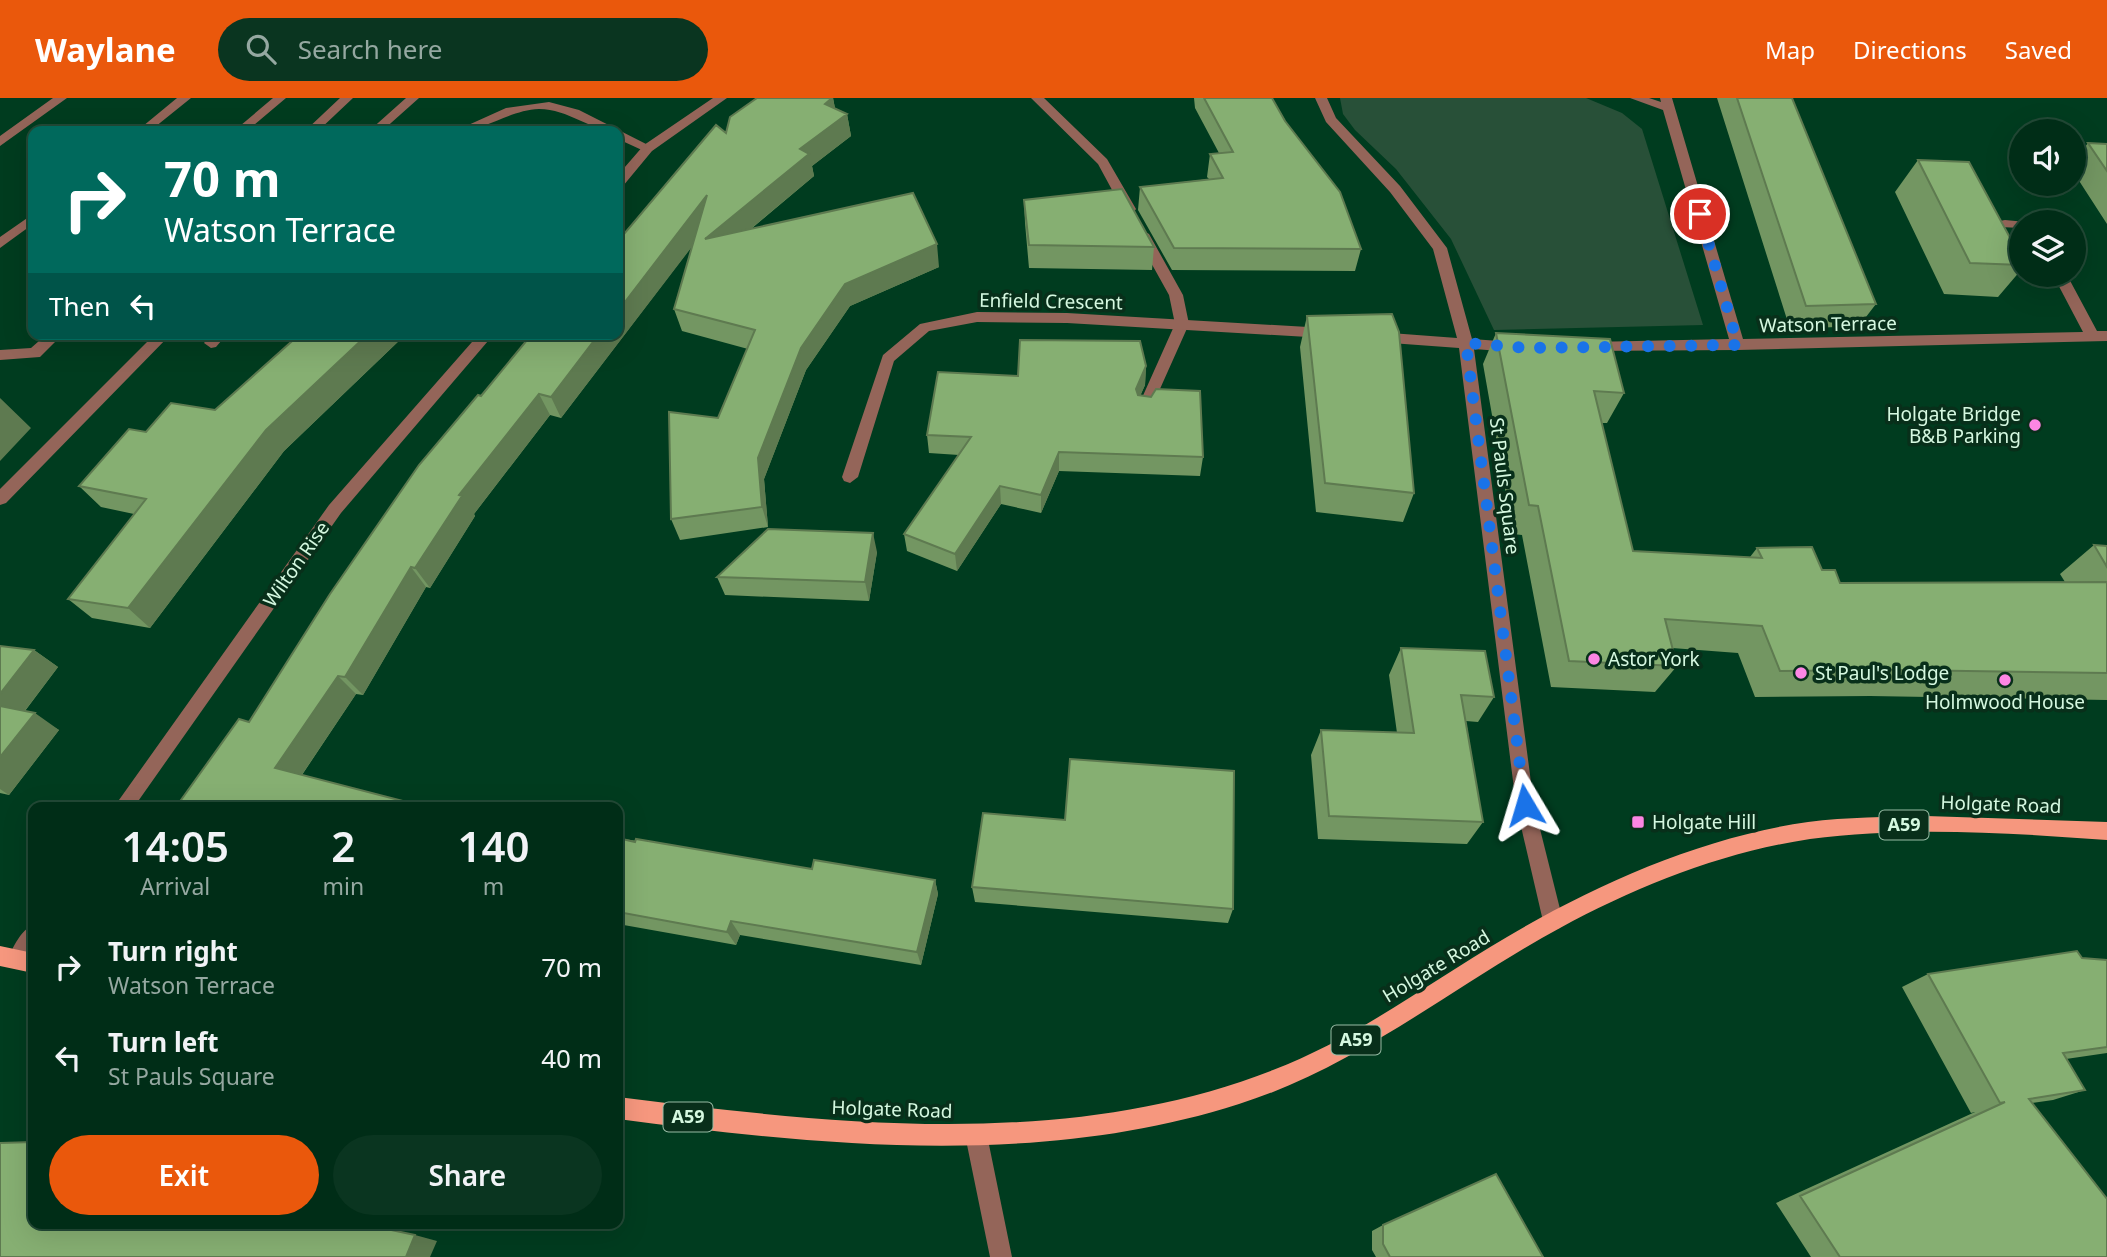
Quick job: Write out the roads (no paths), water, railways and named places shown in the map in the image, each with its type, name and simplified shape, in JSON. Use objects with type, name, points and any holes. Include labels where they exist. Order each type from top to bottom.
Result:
[{"type":"main road","name":"Holgate Road","points":[[623,1109],[758,1126],[976,1135],[1150,1118],[1242,1093],[1330,1056],[1553,921],[1626,886],[1705,856],[1804,831],[1913,824],[2003,824],[2107,831]]},
{"type":"street","points":[[0,142],[61,98]]},
{"type":"street","points":[[149,126],[185,98]]},
{"type":"street","points":[[246,126],[279,98]]},
{"type":"street","points":[[316,126],[347,98]]},
{"type":"street","points":[[381,126],[413,98]]},
{"type":"street","points":[[623,177],[648,148],[721,98]]},
{"type":"street","points":[[1037,98],[1103,162],[1176,295],[1182,324],[1144,409]]},
{"type":"street","name":"St Pauls Square","points":[[1321,98],[1330,119],[1395,189],[1440,248],[1466,343],[1525,805],[1553,921]]},
{"type":"street","points":[[1636,98],[1667,103],[1738,345]]},
{"type":"street","points":[[471,126],[496,114],[533,106],[562,107],[602,126]]},
{"type":"street","points":[[623,136],[648,148]]},
{"type":"street","points":[[0,244],[28,222]]},
{"type":"street","points":[[2068,287],[2100,337]]},
{"type":"street","name":"Enfield Crescent","points":[[850,477],[888,359],[925,327],[977,317],[1182,324],[1466,343]]},
{"type":"street","name":"Watson Terrace","points":[[1571,348],[2100,337]]},
{"type":"street","points":[[0,355],[35,354],[50,340]]},
{"type":"street","points":[[0,499],[158,340]]},
{"type":"street","name":"Wilton Rise","points":[[127,802],[335,509],[482,340]]},
{"type":"street","points":[[1466,343],[1529,348]]},
{"type":"street","points":[[17,960],[28,944]]},
{"type":"street","points":[[976,1135],[1001,1257]]},
{"type":"place","name":"Holgate Bridge B&B Parking","points":[[2035,425]]},
{"type":"place","name":"Astor York","points":[[1594,659]]},
{"type":"place","name":"St Paul's Lodge","points":[[1801,673]]},
{"type":"place","name":"Holmwood House","points":[[2005,680]]},
{"type":"place","name":"Holgate Hill","points":[[1638,822]]}]
